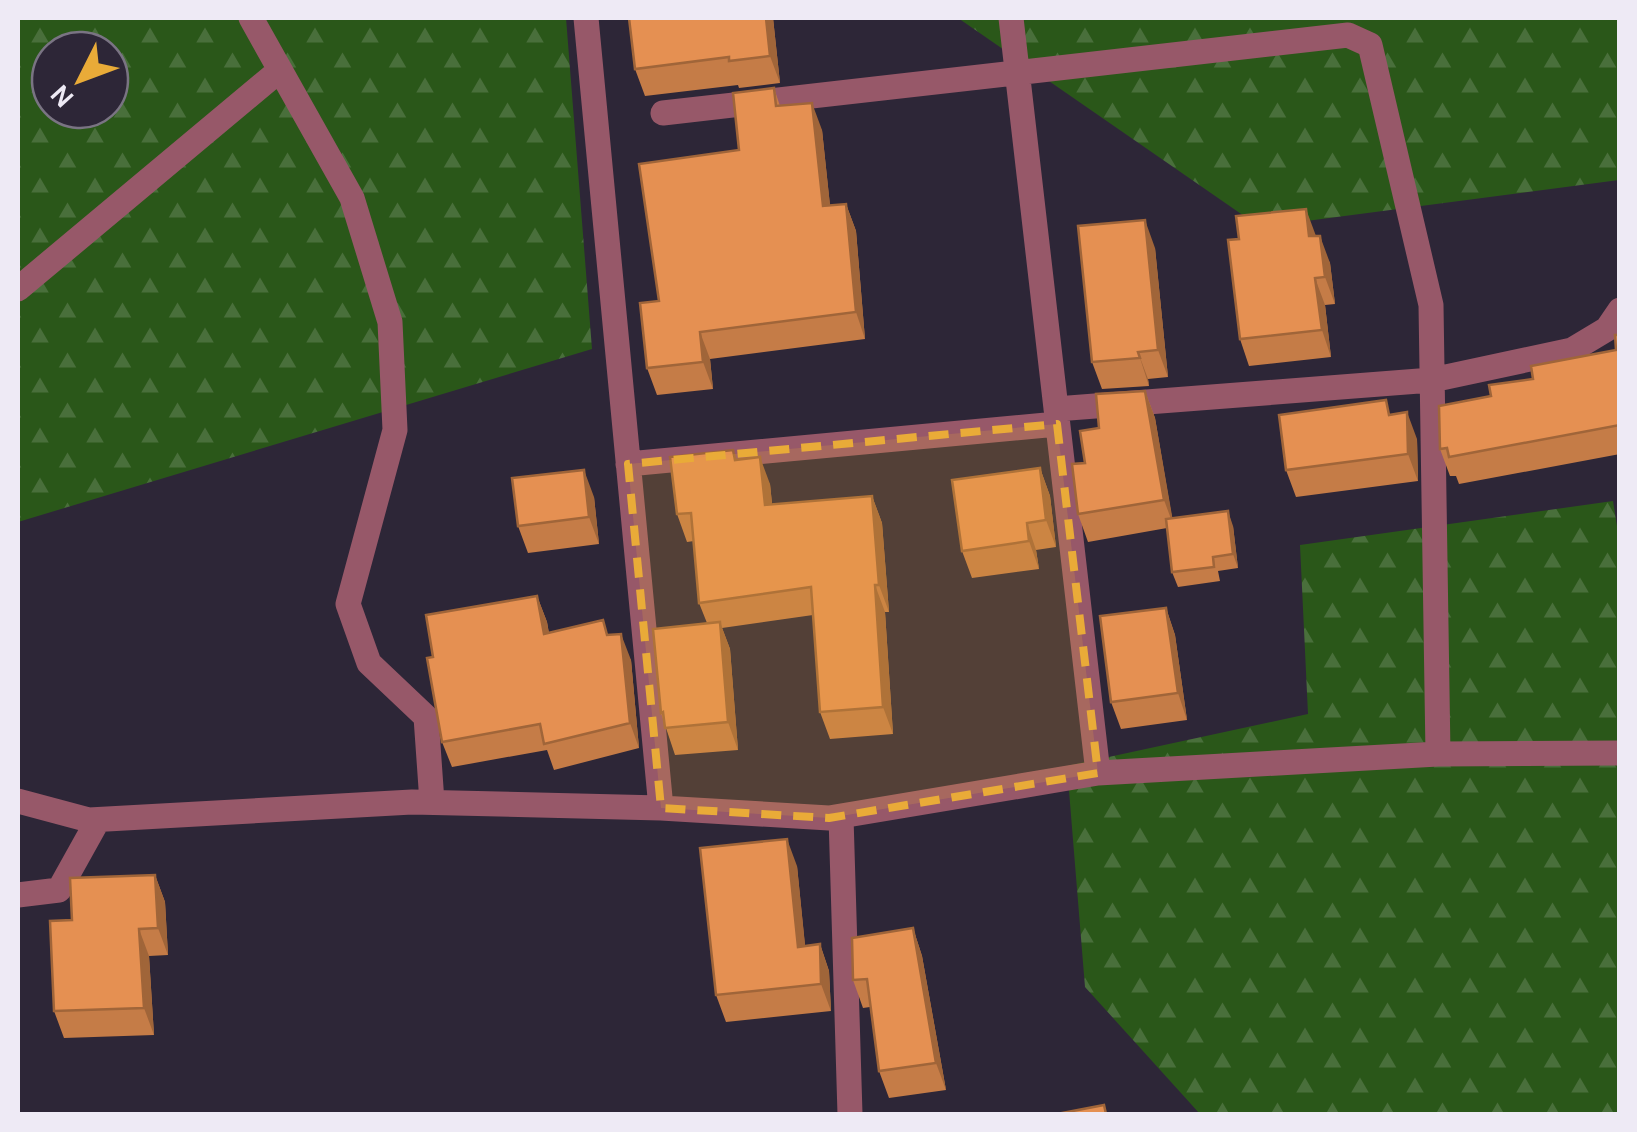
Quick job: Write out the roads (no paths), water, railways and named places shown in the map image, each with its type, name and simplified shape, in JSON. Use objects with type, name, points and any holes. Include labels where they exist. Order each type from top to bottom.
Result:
[{"type":"street","points":[[251,18],[352,198],[390,322],[395,430],[348,604],[368,663],[426,717],[432,802]]},
{"type":"street","points":[[586,18],[661,808]]},
{"type":"street","points":[[1011,18],[1098,773]]},
{"type":"street","points":[[663,113],[1348,35],[1370,45],[1431,305],[1438,754]]},
{"type":"street","points":[[18,289],[280,70]]},
{"type":"street","points":[[628,464],[1057,416],[1432,380],[1572,350],[1607,329],[1620,310]]},
{"type":"street","points":[[18,801],[98,820],[432,802],[841,817],[1098,773],[1438,754],[1620,752]]},
{"type":"street","points":[[841,817],[850,1114]]},
{"type":"street","points":[[18,895],[59,890],[98,820]]}]
